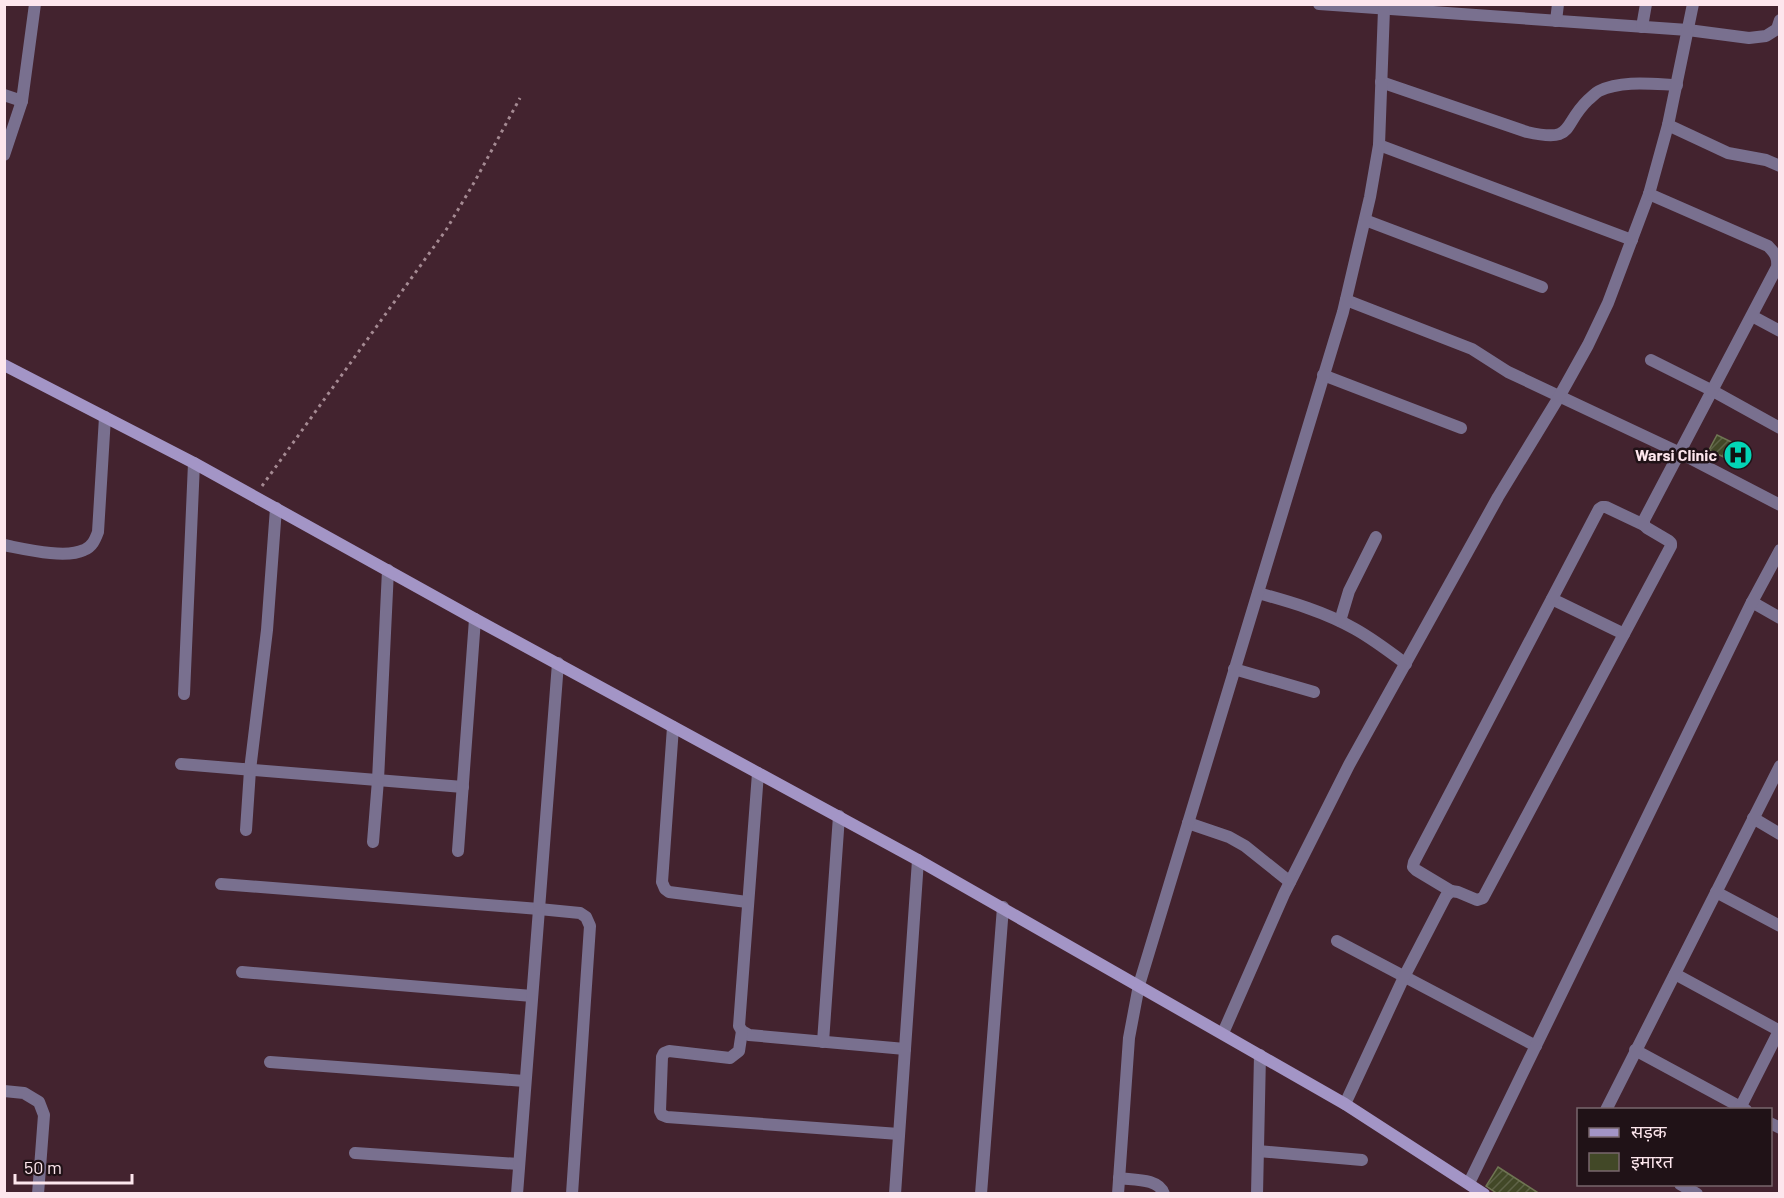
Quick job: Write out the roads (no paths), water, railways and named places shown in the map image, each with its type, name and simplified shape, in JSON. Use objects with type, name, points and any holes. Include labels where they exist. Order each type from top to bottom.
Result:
[{"type":"street","points":[[4,155],[22,101],[35,4]]},
{"type":"street","points":[[1319,4],[1384,9],[1453,9],[1556,21],[1688,30],[1749,38],[1766,36],[1777,29],[1779,20]]},
{"type":"street","points":[[1556,21],[1558,4]]},
{"type":"street","points":[[1642,27],[1646,4]]},
{"type":"street","points":[[1223,1033],[1290,882],[1349,765],[1498,497],[1559,397],[1608,303],[1649,194],[1668,125],[1693,4]]},
{"type":"street","points":[[1118,1194],[1129,1038],[1139,985],[1346,300],[1365,220],[1379,145],[1384,9]]},
{"type":"street","points":[[1381,82],[1527,132],[1546,136],[1564,132],[1584,104],[1597,91],[1635,84],[1677,85]]},
{"type":"street","points":[[4,95],[22,101]]},
{"type":"street","points":[[1668,125],[1728,153],[1766,160],[1779,166]]},
{"type":"street","points":[[1379,145],[1632,240]]},
{"type":"street","points":[[1644,525],[1644,520],[1752,316],[1778,261],[1776,254],[1768,246],[1649,194]]},
{"type":"street","points":[[1365,220],[1542,287]]},
{"type":"street","points":[[1346,300],[1472,349],[1508,372],[1680,453],[1779,505]]},
{"type":"street","points":[[1752,316],[1779,331]]},
{"type":"street","points":[[1651,360],[1779,428]]},
{"type":"street","points":[[4,365],[255,496],[1003,907],[1345,1104],[1484,1194]]},
{"type":"street","points":[[1323,375],[1461,428]]},
{"type":"street","points":[[4,545],[72,553],[85,550],[93,544],[98,532],[105,417]]},
{"type":"street","points":[[184,694],[194,463]]},
{"type":"street","points":[[1602,507],[1644,525],[1671,543],[1624,634],[1483,898],[1477,900],[1450,891],[1416,870],[1413,867],[1414,862],[1599,509],[1602,507]]},
{"type":"street","points":[[246,830],[250,770],[267,630],[276,508]]},
{"type":"street","points":[[1340,621],[1349,591],[1376,537]]},
{"type":"street","points":[[1469,1183],[1779,550]]},
{"type":"street","points":[[373,842],[388,570]]},
{"type":"street","points":[[1258,593],[1286,600],[1340,621],[1406,663]]},
{"type":"street","points":[[1552,599],[1624,634]]},
{"type":"street","points":[[1752,602],[1779,618]]},
{"type":"street","points":[[458,851],[476,619]]},
{"type":"street","points":[[517,1194],[558,663]]},
{"type":"street","points":[[1234,669],[1314,692]]},
{"type":"street","points":[[673,727],[662,882],[669,892],[747,902]]},
{"type":"street","points":[[181,764],[463,787]]},
{"type":"street","points":[[1607,1108],[1779,766]]},
{"type":"street","points":[[758,773],[738,1020],[741,1031],[739,1051],[730,1058],[669,1051],[664,1053],[660,1111],[667,1117],[899,1134]]},
{"type":"street","points":[[823,1042],[839,816]]},
{"type":"street","points":[[1753,818],[1779,834]]},
{"type":"street","points":[[1188,823],[1229,837],[1245,846],[1290,882]]},
{"type":"street","points":[[895,1194],[918,860]]},
{"type":"street","points":[[221,884],[539,909],[580,913],[586,917],[590,926],[572,1194]]},
{"type":"street","points":[[1345,1104],[1404,976],[1450,891]]},
{"type":"street","points":[[1716,892],[1779,926]]},
{"type":"street","points":[[981,1194],[1003,907]]},
{"type":"street","points":[[1337,941],[1536,1046]]},
{"type":"street","points":[[242,972],[532,996]]},
{"type":"street","points":[[1635,1050],[1742,1108],[1779,1030],[1676,974]]},
{"type":"street","points":[[741,1031],[749,1035],[905,1049]]},
{"type":"street","points":[[1257,1194],[1260,1055]]},
{"type":"street","points":[[270,1062],[525,1081]]},
{"type":"street","points":[[4,1091],[24,1093],[39,1102],[44,1115],[38,1194]]},
{"type":"street","points":[[1258,1151],[1362,1160]]},
{"type":"street","points":[[355,1153],[519,1164]]},
{"type":"street","points":[[1119,1178],[1156,1183],[1162,1187],[1164,1194]]},
{"type":"street","points":[[1682,1186],[1697,1194]]},
{"type":"place","name":"Warsi Clinic","points":[[1738,455]]}]
